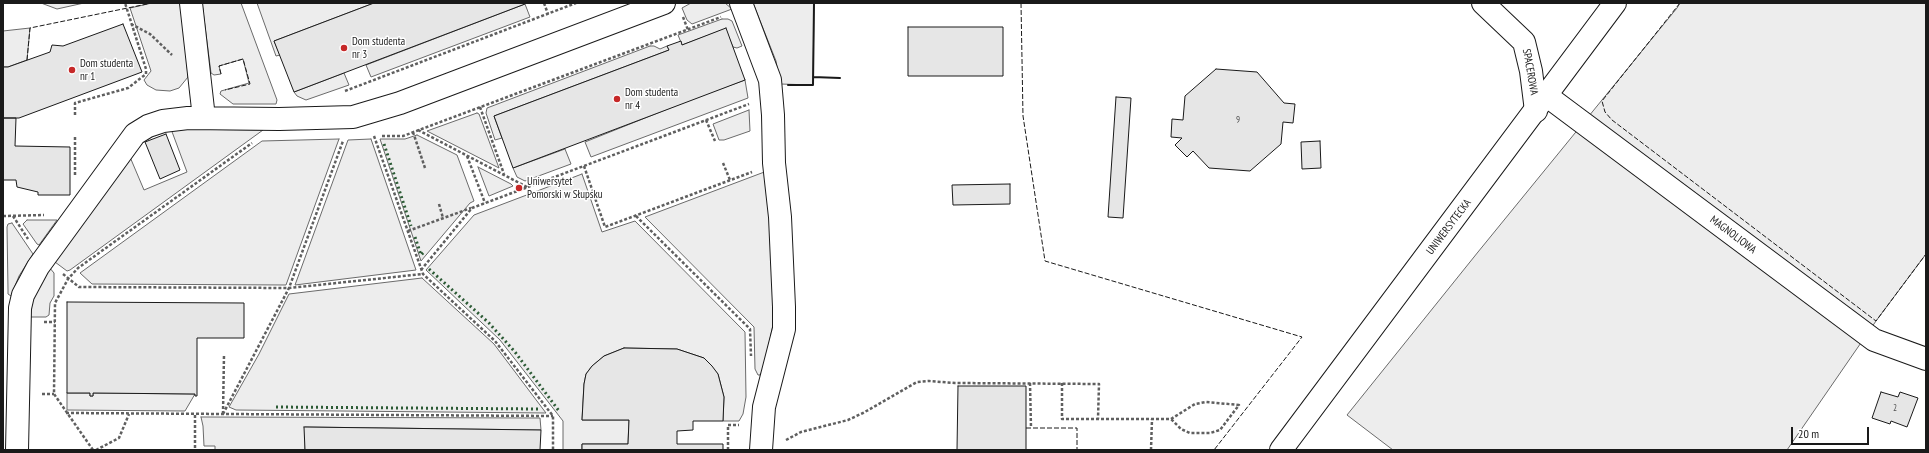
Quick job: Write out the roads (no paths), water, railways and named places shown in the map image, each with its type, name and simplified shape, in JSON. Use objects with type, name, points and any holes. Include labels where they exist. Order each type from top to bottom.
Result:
[{"type":"street","points":[[191,3],[204,118]]},
{"type":"street","points":[[17,450],[20,308],[30,281],[44,258],[135,134],[148,126],[163,121],[204,118],[300,119],[352,117],[400,103],[664,3]]},
{"type":"street","points":[[741,3],[770,80],[773,115],[774,163],[780,217],[784,329],[764,407],[770,446]]},
{"type":"street","name":"SPACEROWA","points":[[1483,3],[1524,42],[1531,71],[1542,104]]},
{"type":"street","name":"UNIWERSYTECKA","points":[[1281,450],[1542,104],[1615,3]]},
{"type":"street","name":"MAGNOLIOWA","points":[[1542,104],[1874,340],[1926,359]]},
{"type":"place","name":"Dom studenta nr 3","points":[[344,48]]},
{"type":"place","name":"Dom studenta nr 1","points":[[72,70]]},
{"type":"place","name":"Dom studenta nr 4","points":[[617,99]]},
{"type":"place","name":"Uniwersytet Pomorski w Słupsku","points":[[519,188]]}]
